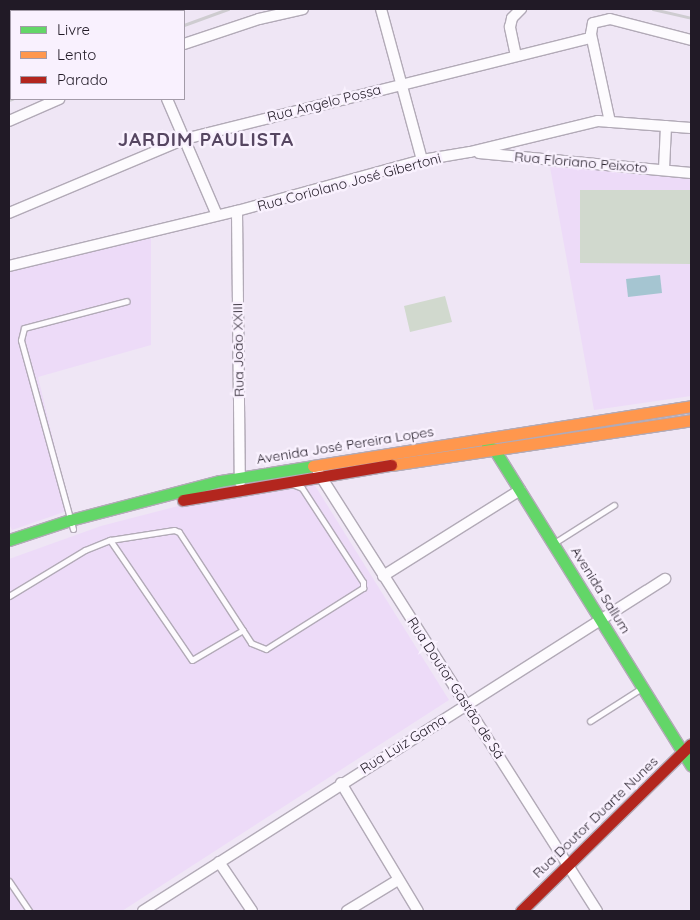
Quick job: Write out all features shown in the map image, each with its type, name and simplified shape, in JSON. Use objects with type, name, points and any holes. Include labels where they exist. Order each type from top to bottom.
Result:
[{"type":"main road","name":"Avenida José Pereira Lopes","points":[[11,542],[240,483],[318,470],[476,439],[627,414],[691,406]]},
{"type":"main road","points":[[627,414],[628,427]]},
{"type":"main road","name":"Avenida José Pereira Lopes","points":[[318,470],[494,450],[628,427],[691,420]]},
{"type":"main road","name":"Avenida Sallum","points":[[476,439],[494,450],[602,619],[691,766]]},
{"type":"main road","name":"Rua Doutor Duarte Nunes","points":[[521,911],[691,744]]},
{"type":"street","points":[[185,44],[259,19],[303,9]]},
{"type":"street","points":[[381,9],[422,160]]},
{"type":"street","points":[[516,56],[510,27],[512,18],[521,9]]},
{"type":"street","points":[[610,122],[592,38],[593,24],[610,19],[691,40]]},
{"type":"street","name":"Rua Angelo Possa","points":[[9,214],[185,138],[592,38]]},
{"type":"street","points":[[9,121],[57,100]]},
{"type":"street","points":[[167,100],[216,215]]},
{"type":"street","name":"Rua Coriolano José Gibertoni","points":[[9,266],[237,211],[422,160],[470,152],[598,121],[691,128]]},
{"type":"street","points":[[664,169],[666,126]]},
{"type":"street","name":"Rua Floriano Peixoto","points":[[470,152],[691,172]]},
{"type":"street","name":"Rua João XXIII","points":[[237,211],[240,483]]},
{"type":"street","name":"Rua Doutor Gastão de Sá","points":[[318,470],[383,576],[468,704],[597,911]]},
{"type":"street","points":[[383,576],[520,490]]},
{"type":"street","name":"Rua Luiz Gama","points":[[143,911],[665,578]]},
{"type":"street","points":[[341,783],[418,911]]},
{"type":"street","points":[[219,862],[252,911]]},
{"type":"street","points":[[347,911],[398,880]]},
{"type":"lane","points":[[72,525],[21,340],[24,328],[127,300]]},
{"type":"lane","points":[[9,596],[85,550],[110,540],[169,530],[179,532],[251,643],[266,649],[363,588],[363,582],[304,496],[302,488],[280,476]]},
{"type":"lane","points":[[554,543],[614,505]]},
{"type":"lane","points":[[110,540],[192,660],[243,630]]},
{"type":"lane","points":[[590,721],[643,687]]},
{"type":"lane","points":[[9,881],[29,911]]},
{"type":"shaded area","points":[[550,167],[691,173],[691,396],[594,410]]},
{"type":"shaded area","points":[[580,190],[691,190],[691,264],[580,263]]},
{"type":"shaded area","points":[[151,236],[151,345],[38,377],[70,510],[12,530],[9,524],[9,271]]},
{"type":"shaded area","points":[[445,296],[452,322],[410,332],[404,306]]},
{"type":"shaded area","points":[[314,484],[449,700],[122,911],[9,911],[9,559],[101,526],[186,504]]},
{"type":"water","points":[[660,275],[662,293],[628,297],[626,279]]},
{"type":"railway","points":[[185,25],[228,9]]},
{"type":"railway","points":[[653,9],[691,18]]},
{"type":"traffic: fast","points":[[487,446],[494,449],[691,766]]},
{"type":"traffic: fast","points":[[9,540],[70,520],[220,481],[313,466]]},
{"type":"traffic: slow","points":[[313,466],[691,406]]},
{"type":"traffic: slow","points":[[391,465],[691,420]]},
{"type":"traffic: jam","points":[[183,500],[391,465]]},
{"type":"traffic: jam","points":[[521,911],[691,744]]},
{"type":"district","name":"JARDIM PAULISTA","points":[[206,140]]}]
